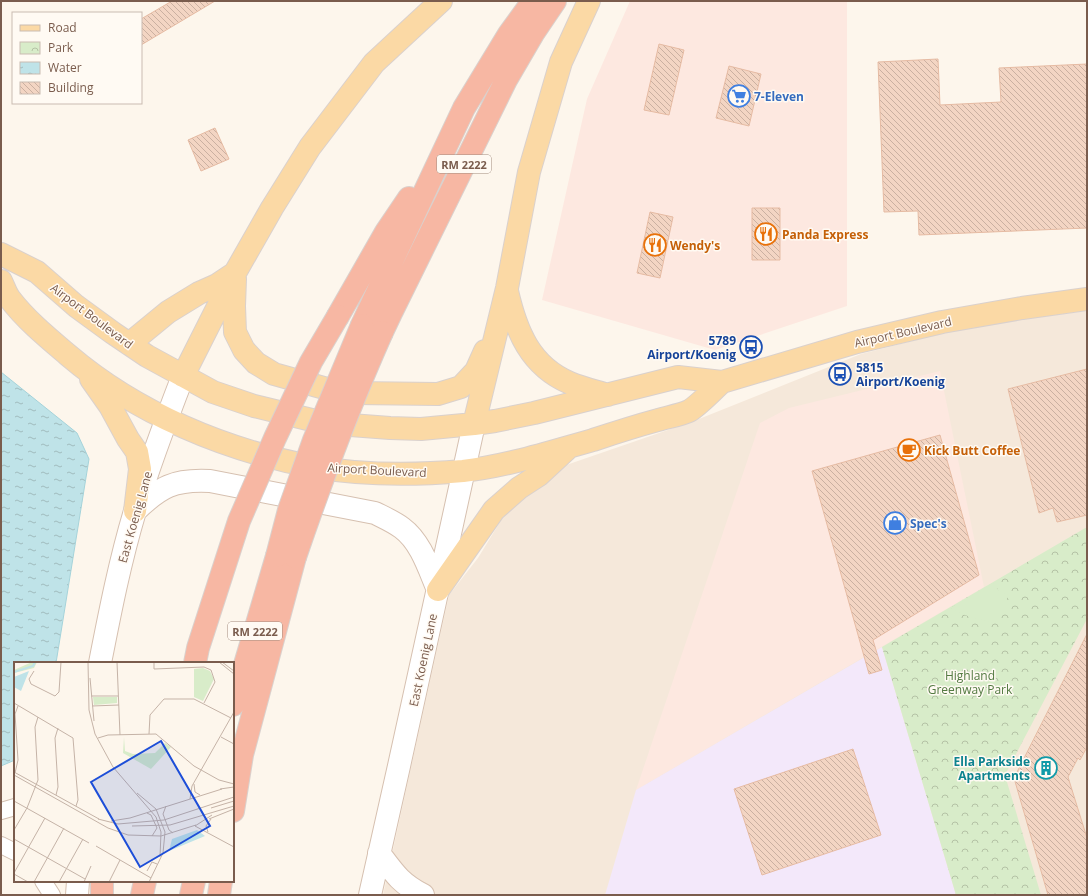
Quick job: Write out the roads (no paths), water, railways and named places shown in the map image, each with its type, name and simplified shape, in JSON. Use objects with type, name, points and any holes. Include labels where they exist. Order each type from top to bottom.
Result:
[{"type":"highway","name":"RM 2222","points":[[234,805],[242,756],[286,557],[289,510],[314,440],[362,325],[448,138],[464,108],[509,34],[533,1]]},
{"type":"highway","name":"RM 2222","points":[[234,702],[286,557],[319,487],[362,378],[382,332],[506,80],[534,32],[555,1]]},
{"type":"highway","points":[[194,662],[239,521],[275,438],[308,369],[386,232],[448,138]]},
{"type":"highway","points":[[102,882],[102,895]]},
{"type":"highway","points":[[142,895],[145,882]]},
{"type":"highway","points":[[191,895],[194,882]]},
{"type":"highway","points":[[219,895],[221,882]]},
{"type":"main road","points":[[183,376],[235,273],[272,208],[310,147],[374,63],[441,1]]},
{"type":"main road","points":[[474,424],[506,288],[529,172],[561,62],[589,1]]},
{"type":"main road","name":"Airport Boulevard","points":[[1,254],[37,272],[76,306],[147,356],[213,392],[290,415],[324,423],[390,428],[421,428],[474,424],[534,413],[678,378],[722,382],[857,342],[942,322],[1022,308],[1087,299]]},
{"type":"main road","points":[[235,273],[235,332],[244,350],[256,363],[274,374],[324,388],[354,393],[438,394],[461,387],[476,371],[486,348],[506,288]]},
{"type":"main road","points":[[129,344],[168,312],[199,293],[217,285],[235,273]]},
{"type":"main road","name":"Airport Boulevard","points":[[1,281],[9,298],[32,323],[85,370],[136,402],[167,418],[231,445],[275,458],[316,467],[357,471],[423,473],[463,471],[498,466],[571,446],[690,410],[722,382]]},
{"type":"main road","points":[[506,288],[520,335],[541,364],[555,376],[570,384],[608,395]]},
{"type":"main road","points":[[85,370],[110,406],[137,452],[140,469],[135,511]]},
{"type":"main road","name":"East Koenig Lane","points":[[100,662],[112,602],[135,511],[183,376]]},
{"type":"main road","name":"East Koenig Lane","points":[[370,895],[474,424]]},
{"type":"main road","points":[[438,590],[494,510],[519,488],[539,475],[571,446]]},
{"type":"main road","points":[[135,511],[151,496],[162,489],[192,480],[210,481],[375,513],[391,520],[404,529],[414,540],[438,590]]},
{"type":"main road","points":[[379,853],[395,876],[412,889],[423,895]]},
{"type":"main road","points":[[77,895],[78,882]]},
{"type":"street","points":[[1,811],[14,807]]},
{"type":"street","points":[[1,845],[14,852]]},
{"type":"street","points":[[44,882],[52,895]]},
{"type":"water","points":[[1,372],[77,433],[89,459],[56,662],[14,662],[14,760],[1,766]]},
{"type":"place","name":"7-Eleven","points":[[739,96]]},
{"type":"place","name":"Panda Express","points":[[766,234]]},
{"type":"place","name":"Wendy's","points":[[655,245]]},
{"type":"place","name":"5789 Airport/Koenig","points":[[751,347]]},
{"type":"place","name":"5815 Airport/Koenig","points":[[840,374]]},
{"type":"place","name":"Kick Butt Coffee","points":[[909,450]]},
{"type":"place","name":"Spec's","points":[[895,523]]},
{"type":"place","name":"Ella Parkside Apartments","points":[[1046,768]]},
{"type":"park label","name":"Highland Greenway Park","points":[[970,682]]}]
